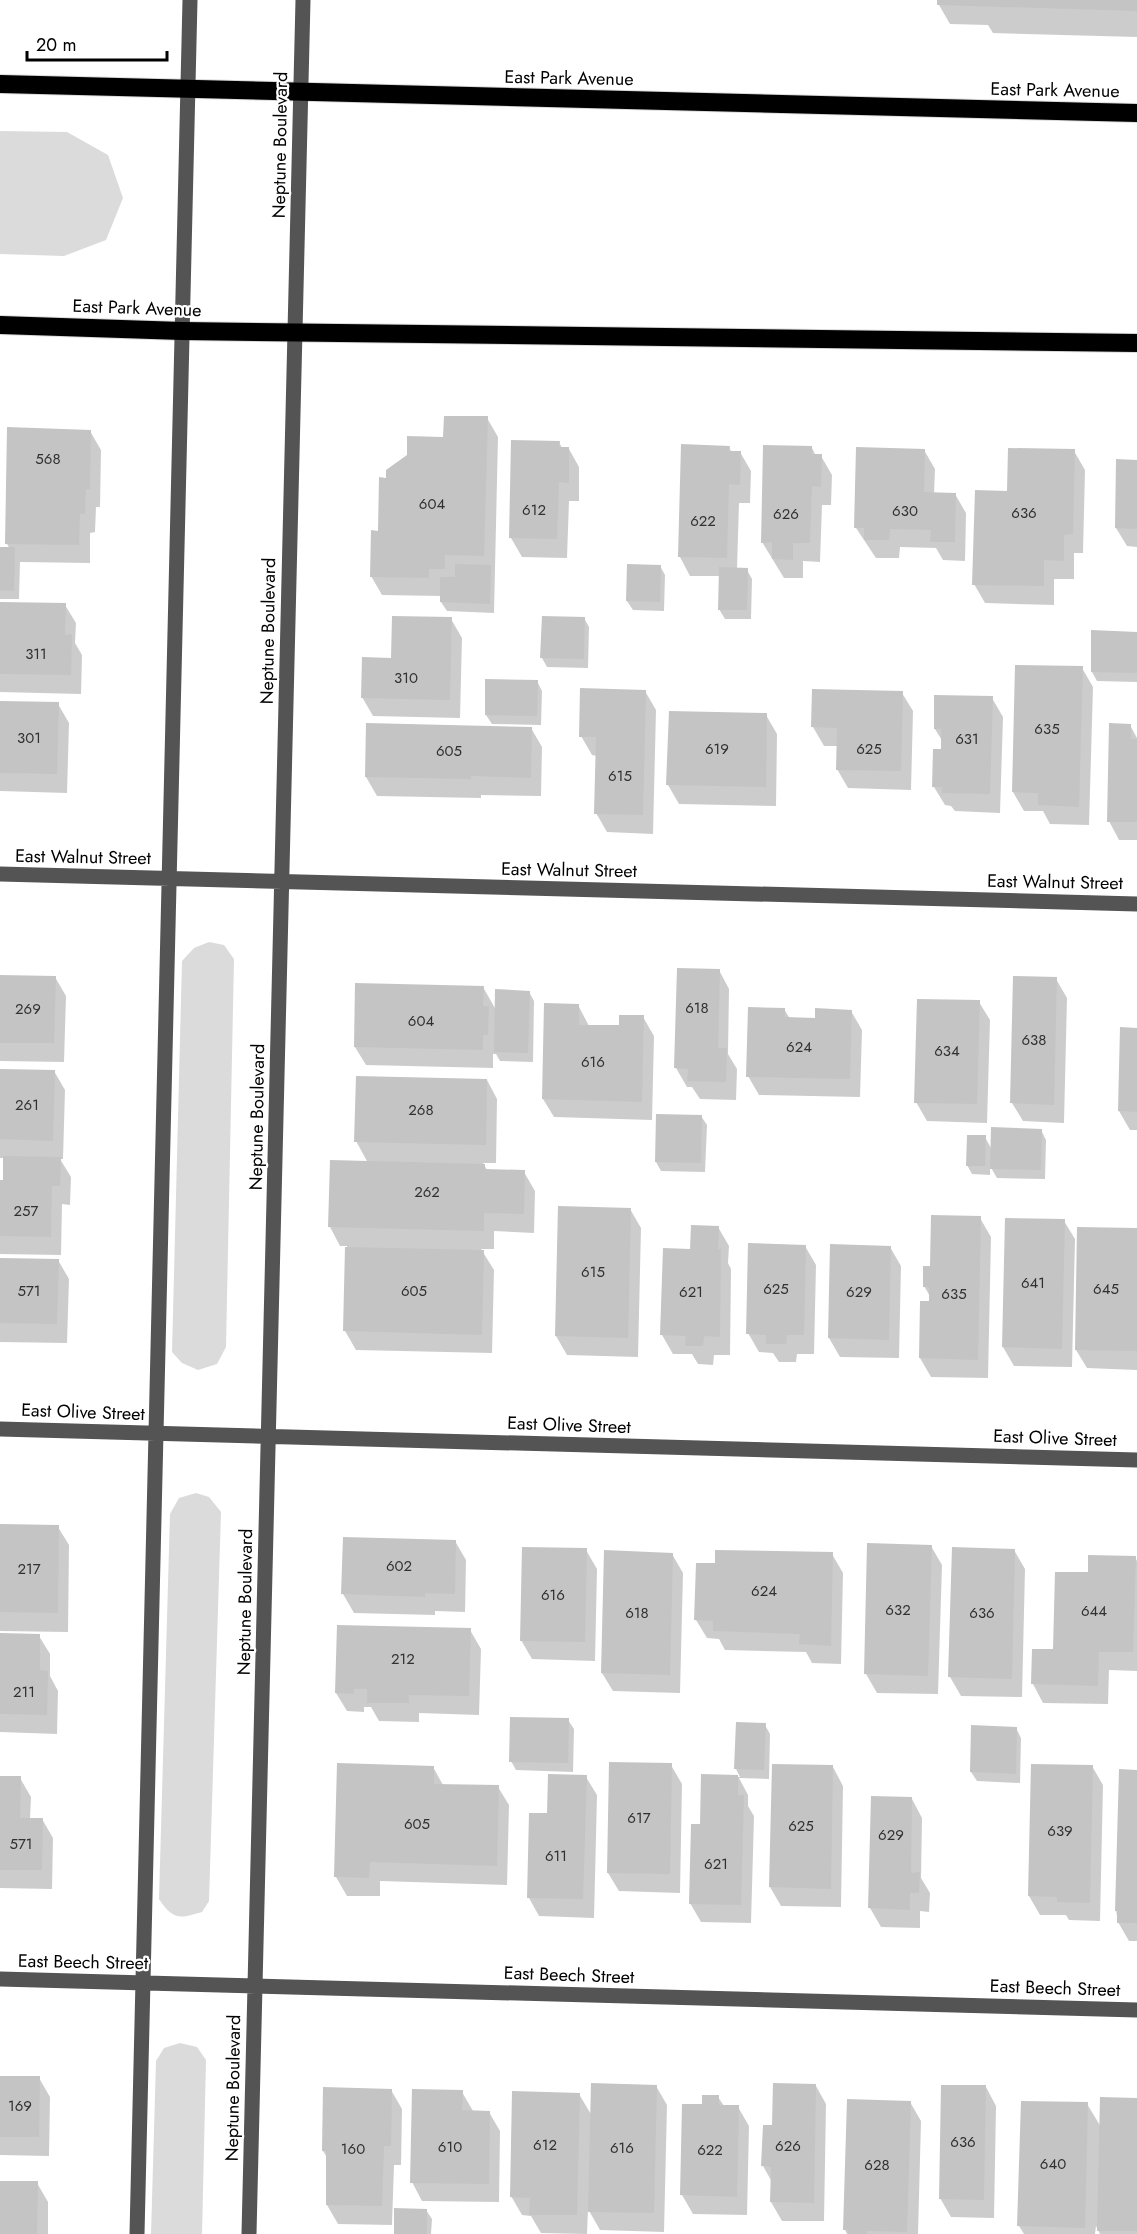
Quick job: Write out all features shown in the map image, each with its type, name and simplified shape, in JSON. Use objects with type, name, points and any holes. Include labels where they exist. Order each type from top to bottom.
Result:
[{"type":"highway","name":"East Park Avenue","points":[[0,84],[1137,113]]},
{"type":"highway","name":"East Park Avenue","points":[[0,326],[182,331],[1137,343]]},
{"type":"street","points":[[137,2234],[190,0]]},
{"type":"street","name":"Neptune Boulevard","points":[[249,2234],[303,0]]},
{"type":"street","name":"East Walnut Street","points":[[0,874],[1137,904]]},
{"type":"street","name":"East Olive Street","points":[[0,1429],[1137,1460]]},
{"type":"street","name":"East Beech Street","points":[[0,1979],[1137,2010]]},
{"type":"shaded area","points":[[0,131],[67,132],[108,155],[123,198],[106,240],[64,256],[0,254]]},
{"type":"shaded area","points":[[209,942],[224,945],[234,959],[226,1347],[217,1364],[198,1370],[182,1363],[172,1352],[182,961],[194,948]]},
{"type":"shaded area","points":[[196,1493],[209,1497],[221,1512],[209,1901],[202,1912],[177,1916],[168,1911],[159,1899],[170,1514],[179,1498]]},
{"type":"shaded area","points":[[180,2043],[197,2047],[206,2060],[202,2234],[151,2234],[156,2061],[164,2048]]},
{"type":"building","points":[[937,0],[1137,0],[1137,11],[937,5]]},
{"type":"building","points":[[444,416],[488,416],[484,556],[445,555],[445,569],[429,569],[429,578],[370,577],[371,530],[378,531],[379,477],[386,478],[386,470],[407,455],[407,436],[443,437]]},
{"type":"building","points":[[7,427],[91,430],[90,489],[86,489],[85,514],[80,514],[79,545],[5,544]]},
{"type":"building","points":[[511,440],[560,441],[559,447],[569,447],[569,483],[559,482],[557,539],[509,538]]},
{"type":"building","points":[[681,444],[730,446],[729,451],[741,451],[740,485],[729,484],[727,558],[678,557]]},
{"type":"building","points":[[763,445],[812,446],[812,454],[822,454],[821,487],[812,486],[810,543],[793,543],[793,560],[772,559],[772,542],[761,543]]},
{"type":"building","points":[[856,447],[925,449],[924,492],[956,493],[955,542],[930,542],[931,530],[890,529],[889,540],[864,540],[864,528],[854,528]]},
{"type":"building","points":[[1008,448],[1075,449],[1073,534],[1064,535],[1064,561],[1044,560],[1044,586],[972,585],[975,490],[1007,491]]},
{"type":"building","points":[[1116,459],[1137,460],[1137,529],[1115,528]]},
{"type":"building","points":[[0,547],[15,547],[14,591],[0,590]]},
{"type":"building","points":[[455,564],[491,565],[490,604],[440,602],[440,577],[455,577]]},
{"type":"building","points":[[627,564],[661,565],[660,602],[626,601]]},
{"type":"building","points":[[719,567],[748,568],[747,610],[718,610]]},
{"type":"building","points":[[0,602],[66,603],[65,635],[72,634],[71,675],[0,674]]},
{"type":"building","points":[[392,616],[452,617],[450,700],[361,698],[362,657],[391,658]]},
{"type":"building","points":[[542,616],[585,617],[584,659],[540,658]]},
{"type":"building","points":[[1091,630],[1137,632],[1137,673],[1091,672]]},
{"type":"building","points":[[1015,665],[1083,666],[1079,807],[1038,805],[1038,793],[1012,792]]},
{"type":"building","points":[[485,679],[538,680],[537,716],[485,715]]},
{"type":"building","points":[[580,688],[646,690],[643,815],[594,814],[596,737],[579,737]]},
{"type":"building","points":[[812,689],[903,691],[901,771],[836,770],[837,728],[811,727]]},
{"type":"building","points":[[934,695],[993,696],[990,794],[942,793],[942,787],[932,787],[933,749],[941,749],[941,729],[934,729]]},
{"type":"building","points":[[0,701],[59,702],[57,774],[0,773]]},
{"type":"building","points":[[669,711],[767,713],[766,787],[666,785]]},
{"type":"building","points":[[366,723],[532,727],[531,778],[365,777]]},
{"type":"building","points":[[1109,723],[1131,724],[1131,739],[1137,739],[1137,822],[1107,822]]},
{"type":"building","points":[[677,968],[720,969],[718,1048],[727,1048],[726,1082],[687,1081],[688,1069],[674,1068]]},
{"type":"building","points":[[0,975],[56,976],[54,1043],[0,1043]]},
{"type":"building","points":[[1013,976],[1057,977],[1054,1105],[1010,1103]]},
{"type":"building","points":[[355,983],[484,986],[483,1006],[489,1006],[488,1035],[483,1035],[483,1050],[354,1047]]},
{"type":"building","points":[[495,989],[530,991],[528,1053],[494,1052]]},
{"type":"building","points":[[917,999],[980,1000],[977,1104],[914,1103]]},
{"type":"building","points":[[544,1003],[579,1004],[579,1025],[619,1025],[619,1015],[644,1015],[642,1102],[542,1099]]},
{"type":"building","points":[[748,1007],[785,1008],[785,1017],[815,1018],[815,1008],[852,1010],[850,1079],[746,1077]]},
{"type":"building","points":[[1120,1027],[1137,1028],[1137,1112],[1118,1111]]},
{"type":"building","points":[[0,1069],[55,1070],[53,1141],[0,1139]]},
{"type":"building","points":[[356,1076],[487,1079],[486,1145],[354,1142]]},
{"type":"building","points":[[656,1114],[702,1115],[701,1163],[655,1162]]},
{"type":"building","points":[[991,1127],[1042,1129],[1041,1170],[990,1169]]},
{"type":"building","points":[[967,1135],[986,1135],[985,1166],[966,1166]]},
{"type":"building","points":[[3,1156],[61,1157],[60,1186],[52,1186],[51,1237],[0,1236],[0,1180],[3,1180]]},
{"type":"building","points":[[330,1160],[485,1164],[485,1169],[525,1170],[524,1214],[484,1213],[484,1231],[328,1227]]},
{"type":"building","points":[[558,1206],[631,1208],[628,1338],[555,1336]]},
{"type":"building","points":[[931,1215],[981,1216],[978,1360],[919,1358],[920,1301],[929,1301],[929,1287],[923,1287],[923,1266],[930,1266]]},
{"type":"building","points":[[1005,1218],[1065,1219],[1062,1349],[1002,1347]]},
{"type":"building","points":[[691,1225],[719,1226],[720,1337],[704,1336],[703,1346],[685,1346],[686,1336],[660,1335],[663,1248],[690,1249]]},
{"type":"building","points":[[1077,1227],[1137,1228],[1137,1351],[1075,1350]]},
{"type":"building","points":[[748,1243],[806,1245],[804,1335],[787,1335],[786,1344],[766,1344],[766,1335],[746,1334]]},
{"type":"building","points":[[830,1244],[891,1246],[889,1340],[828,1338]]},
{"type":"building","points":[[345,1247],[484,1250],[482,1335],[343,1331]]},
{"type":"building","points":[[0,1258],[59,1259],[57,1324],[0,1323]]},
{"type":"building","points":[[0,1524],[59,1525],[58,1613],[0,1612]]},
{"type":"building","points":[[343,1537],[456,1540],[455,1594],[425,1593],[425,1597],[341,1594]]},
{"type":"building","points":[[867,1543],[932,1545],[928,1676],[864,1674]]},
{"type":"building","points":[[522,1547],[587,1548],[585,1642],[520,1641]]},
{"type":"building","points":[[952,1547],[1015,1549],[1012,1679],[948,1677]]},
{"type":"building","points":[[604,1550],[673,1553],[670,1675],[601,1673]]},
{"type":"building","points":[[715,1550],[833,1552],[831,1646],[799,1644],[800,1634],[713,1631],[713,1621],[694,1620],[696,1563],[715,1563]]},
{"type":"building","points":[[1088,1555],[1136,1556],[1133,1652],[1099,1652],[1098,1686],[1031,1684],[1032,1649],[1053,1649],[1055,1572],[1088,1572]]},
{"type":"building","points":[[337,1625],[471,1628],[469,1696],[409,1695],[409,1703],[367,1703],[367,1689],[354,1689],[354,1694],[335,1693]]},
{"type":"building","points":[[0,1633],[40,1634],[40,1670],[48,1671],[47,1715],[0,1714]]},
{"type":"building","points":[[510,1717],[569,1718],[568,1763],[509,1762]]},
{"type":"building","points":[[736,1722],[766,1723],[764,1770],[734,1769]]},
{"type":"building","points":[[971,1725],[1017,1727],[1016,1774],[970,1772]]},
{"type":"building","points":[[609,1762],[672,1763],[670,1874],[607,1873]]},
{"type":"building","points":[[337,1763],[434,1766],[434,1784],[499,1785],[497,1866],[370,1862],[369,1878],[334,1877]]},
{"type":"building","points":[[772,1764],[833,1765],[831,1889],[769,1887]]},
{"type":"building","points":[[1031,1764],[1093,1765],[1090,1903],[1057,1902],[1057,1897],[1028,1896]]},
{"type":"building","points":[[1119,1769],[1137,1770],[1137,1923],[1117,1923],[1117,1911],[1115,1911]]},
{"type":"building","points":[[548,1774],[587,1775],[583,1899],[527,1898],[529,1813],[547,1813]]},
{"type":"building","points":[[701,1774],[738,1775],[738,1795],[744,1795],[741,1905],[689,1904],[691,1824],[700,1824]]},
{"type":"building","points":[[0,1776],[21,1776],[20,1818],[43,1818],[42,1870],[0,1870]]},
{"type":"building","points":[[871,1796],[912,1797],[911,1873],[920,1872],[919,1893],[910,1893],[910,1910],[868,1908]]},
{"type":"building","points":[[0,2076],[40,2076],[39,2137],[0,2137]]},
{"type":"building","points":[[591,2083],[657,2085],[654,2213],[588,2212]]},
{"type":"building","points":[[773,2083],[816,2084],[814,2203],[770,2202],[771,2167],[761,2166],[763,2125],[772,2125]]},
{"type":"building","points":[[941,2085],[986,2085],[984,2200],[939,2199]]},
{"type":"building","points":[[323,2087],[392,2089],[391,2146],[384,2146],[382,2206],[326,2205],[326,2151],[322,2151]]},
{"type":"building","points":[[412,2089],[463,2090],[462,2110],[490,2111],[489,2184],[410,2183]]},
{"type":"building","points":[[512,2091],[580,2093],[577,2215],[529,2215],[530,2198],[510,2197]]},
{"type":"building","points":[[702,2095],[719,2095],[719,2105],[739,2105],[737,2197],[680,2195],[682,2104],[702,2104]]},
{"type":"building","points":[[1100,2097],[1137,2098],[1137,2231],[1097,2231]]},
{"type":"building","points":[[847,2099],[911,2101],[907,2232],[867,2231],[867,2234],[848,2234],[848,2230],[843,2230]]},
{"type":"building","points":[[1021,2101],[1088,2102],[1085,2228],[1017,2226]]},
{"type":"building","points":[[0,2181],[38,2181],[37,2234],[0,2234]]},
{"type":"building","points":[[394,2208],[427,2209],[427,2234],[394,2234]]}]
